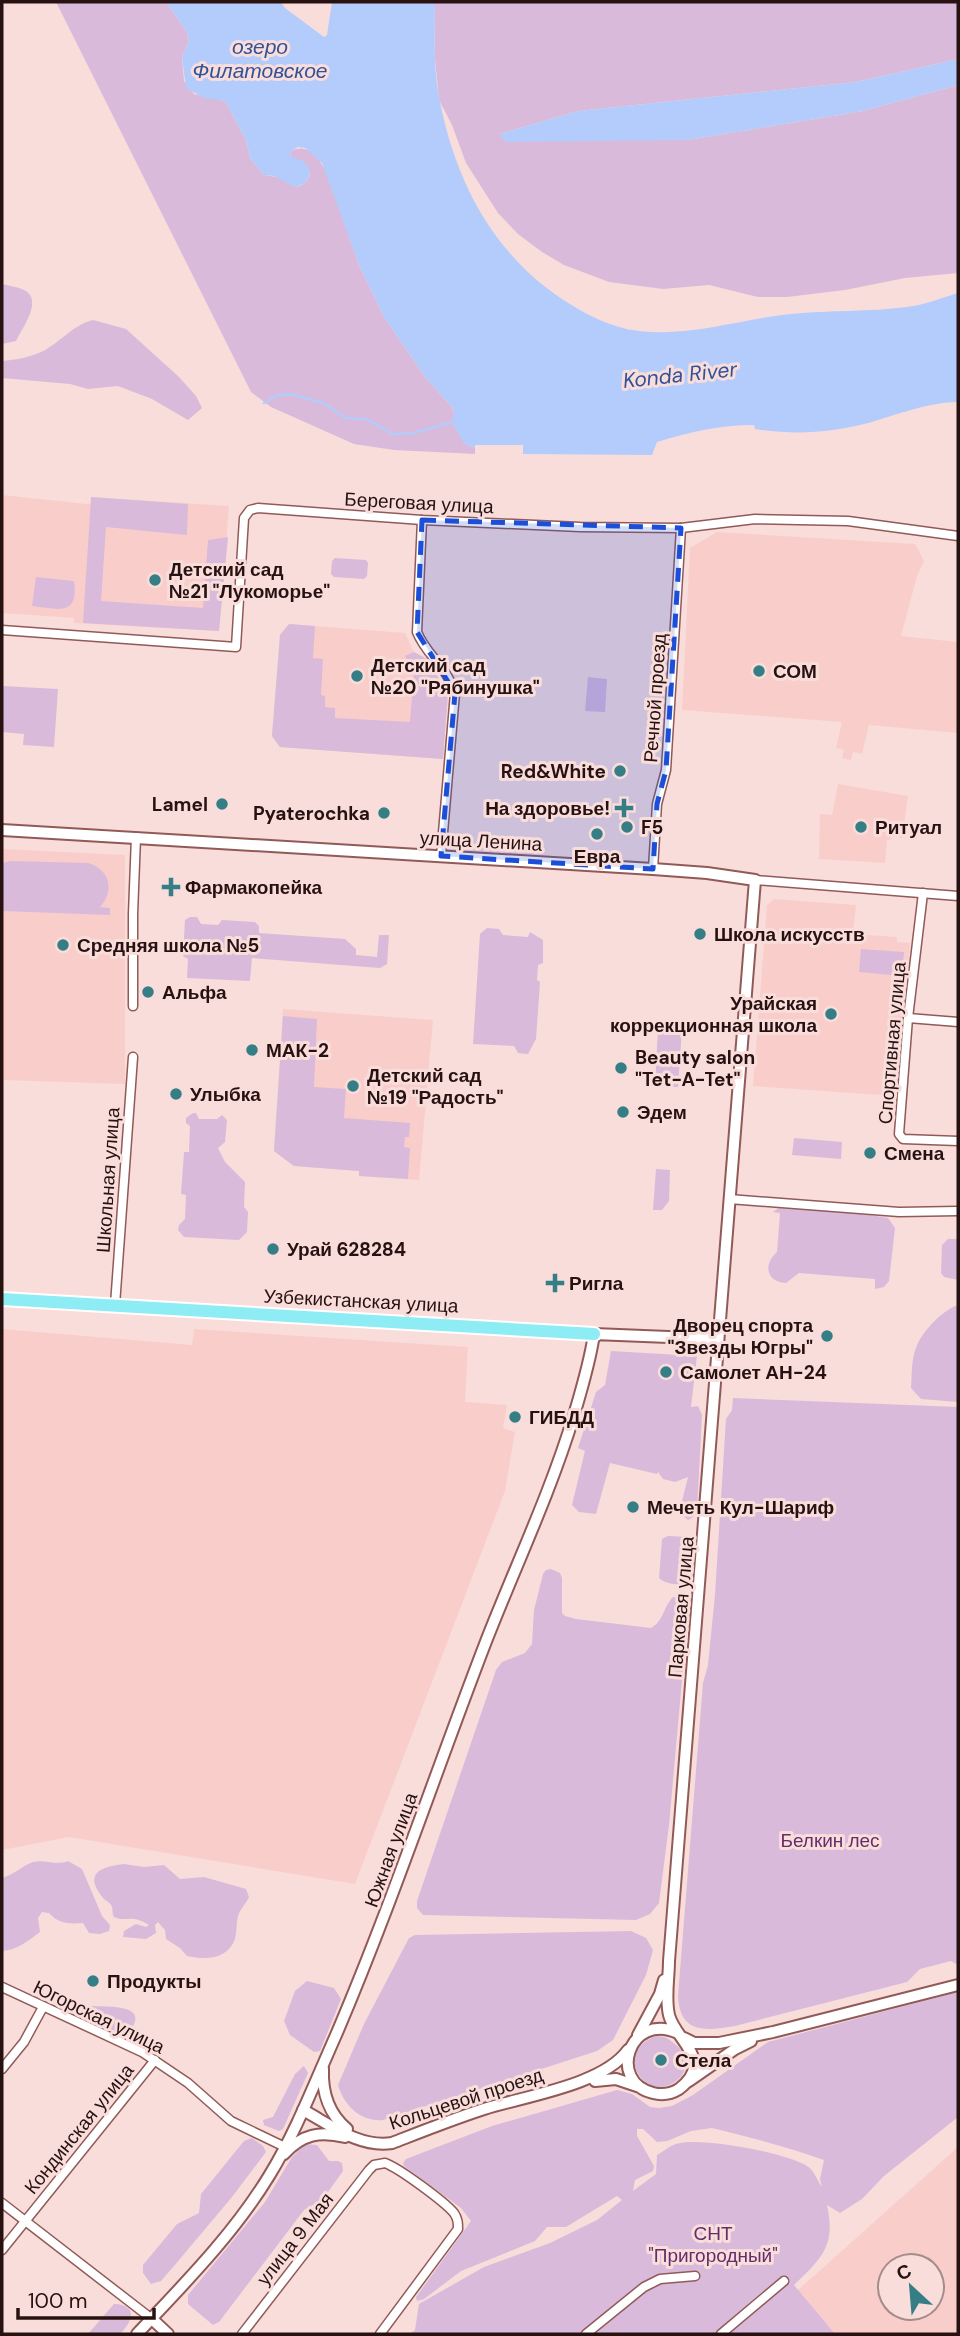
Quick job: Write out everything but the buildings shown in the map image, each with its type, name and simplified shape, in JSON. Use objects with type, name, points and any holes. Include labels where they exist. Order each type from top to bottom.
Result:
[{"type":"main road","name":"улица Ленина","points":[[2,830],[653,869],[755,880]]},
{"type":"main road","name":"Парковая улица","points":[[680,2035],[668,2010],[669,1961],[755,880]]},
{"type":"main road","name":"Узбекистанская улица","points":[[2,1299],[718,1339]]},
{"type":"main road","name":"Южная улица","points":[[137,2334],[211,2255],[235,2225],[278,2161],[303,2110],[393,1895],[486,1642],[543,1507],[563,1452],[590,1361],[594,1334]]},
{"type":"main road","name":"Парковая улица","points":[[632,2045],[660,1994],[669,1961]]},
{"type":"main road","points":[[774,2032],[735,2049],[679,2088],[663,2094],[642,2089],[628,2068],[632,2045],[641,2035],[657,2029],[680,2035],[694,2043],[707,2044],[774,2032],[958,1985]]},
{"type":"main road","points":[[679,2088],[688,2079],[693,2065],[692,2051],[680,2035]]},
{"type":"main road","name":"Кольцевой проезд","points":[[303,2110],[363,2142],[392,2143],[486,2108],[564,2086],[615,2066],[632,2045]]},
{"type":"main road","points":[[324,2061],[323,2084],[330,2108],[342,2125],[363,2142]]},
{"type":"main road","name":"Кольцевой проезд","points":[[564,2086],[616,2078],[642,2089]]},
{"type":"main road","points":[[278,2161],[307,2136],[331,2134],[363,2142]]},
{"type":"main road","points":[[152,2319],[168,2334]]},
{"type":"street","name":"Береговая улица","points":[[2,630],[236,647],[244,518],[250,510],[258,508],[422,520],[580,527],[681,528],[748,519],[848,522],[958,536]]},
{"type":"street","points":[[422,520],[417,632],[448,676],[455,692],[441,856]]},
{"type":"street","name":"Речной проезд","points":[[653,869],[657,804],[666,770],[681,528]]},
{"type":"street","points":[[133,1006],[135,837]]},
{"type":"street","name":"улица Ленина","points":[[755,880],[958,895]]},
{"type":"street","name":"Спортивная улица","points":[[923,893],[908,1018],[900,1137],[958,1141]]},
{"type":"street","points":[[908,1018],[958,1022]]},
{"type":"street","name":"Школьная улица","points":[[115,1305],[133,1057]]},
{"type":"street","points":[[729,1199],[899,1212],[958,1212]]},
{"type":"street","name":"Югорская улица","points":[[2,1987],[133,2047],[188,2083],[231,2121],[285,2147]]},
{"type":"street","points":[[2,2069],[24,2042],[43,2007]]},
{"type":"street","name":"Кондинская улица","points":[[2,2250],[155,2060]]},
{"type":"street","name":"улица 9 Мая","points":[[242,2334],[374,2165],[385,2162],[449,2209],[459,2225],[380,2334]]},
{"type":"street","points":[[2,2203],[152,2319]]},
{"type":"street","points":[[586,2334],[644,2287],[660,2279],[695,2276]]},
{"type":"street","points":[[721,2334],[784,2281]]},
{"type":"highlighted area","points":[[422,520],[681,528],[666,770],[657,804],[653,869],[441,856],[455,693],[417,632]]},
{"type":"shaded area","name":"Детский сад №21 \"Лукоморье\"","points":[[2,495],[87,504],[91,504],[91,497],[229,506],[219,631],[74,623],[74,618],[2,613]]},
{"type":"shaded area","points":[[717,532],[915,544],[924,561],[917,576],[901,636],[958,642],[958,733],[869,725],[862,754],[853,752],[851,760],[842,758],[844,750],[836,748],[842,722],[682,710],[690,548]]},
{"type":"shaded area","name":"Детский сад №20 \"Рябинушка\"","points":[[289,624],[405,633],[414,652],[427,659],[448,693],[443,759],[280,747],[272,736],[280,635]]},
{"type":"shaded area","points":[[838,784],[908,796],[902,838],[892,836],[891,840],[887,840],[885,863],[819,859],[820,814],[832,815]]},
{"type":"shaded area","name":"Средняя школа №5","points":[[2,849],[125,855],[125,1084],[2,1080]]},
{"type":"shaded area","name":"Урайская коррекционная школа","points":[[774,899],[856,905],[853,934],[897,937],[897,942],[910,943],[895,1096],[753,1086],[767,905]]},
{"type":"shaded area","name":"Детский сад №19 \"Радость\"","points":[[283,1009],[433,1020],[419,1180],[359,1176],[359,1171],[294,1166],[274,1151]]},
{"type":"shaded area","points":[[2,1329],[192,1345],[194,1329],[468,1347],[465,1402],[507,1405],[503,1428],[515,1432],[505,1491],[355,1884],[69,1837],[2,1850]]},
{"type":"shaded area","points":[[958,2147],[958,2334],[835,2334],[797,2291]]},
{"type":"green space","points":[[56,2],[166,2],[187,32],[189,40],[182,57],[184,81],[194,94],[225,101],[246,140],[250,158],[264,175],[300,186],[309,178],[310,172],[300,160],[290,155],[291,151],[304,149],[314,154],[328,176],[359,265],[384,317],[425,377],[452,407],[464,443],[475,448],[475,454],[394,450],[354,444],[271,407],[251,392]]},
{"type":"green space","points":[[435,2],[958,2],[958,59],[856,82],[578,111],[499,134],[607,140],[688,140],[863,111],[958,85],[958,273],[905,278],[845,290],[787,297],[758,297],[709,285],[663,289],[609,282],[564,265],[518,234],[498,213],[466,163],[452,125],[439,100],[435,58]]},
{"type":"green space","points":[[2,284],[24,290],[30,295],[32,307],[16,341],[2,344]]},
{"type":"green space","points":[[93,320],[126,329],[179,377],[196,396],[202,408],[188,420],[152,399],[118,386],[88,389],[70,384],[2,378],[2,361],[24,358],[40,352],[80,325]]},
{"type":"green space","points":[[91,497],[188,504],[187,535],[106,527],[101,601],[203,608],[208,540],[228,537],[219,631],[83,623]]},
{"type":"green space","points":[[335,558],[366,560],[367,576],[364,579],[334,577],[331,574],[332,561]]},
{"type":"green space","points":[[36,577],[74,581],[75,593],[70,606],[58,609],[32,606]]},
{"type":"green space","points":[[289,624],[315,626],[313,658],[323,659],[321,695],[325,696],[325,707],[335,708],[335,718],[410,722],[414,670],[405,656],[414,652],[427,659],[448,693],[443,759],[280,747],[272,736],[280,635]]},
{"type":"green space","points":[[588,677],[607,679],[605,712],[585,711]]},
{"type":"green space","points":[[2,686],[58,689],[54,747],[23,745],[24,734],[2,732]]},
{"type":"green space","points":[[2,863],[88,863],[95,866],[108,881],[108,894],[100,907],[110,908],[110,915],[2,911]]},
{"type":"green space","points":[[197,917],[201,924],[218,925],[222,920],[255,922],[259,926],[259,933],[345,939],[356,949],[356,955],[377,957],[379,935],[389,935],[387,964],[380,968],[252,958],[250,981],[187,978],[188,959],[183,956],[185,920]]},
{"type":"green space","points":[[487,928],[499,929],[503,935],[528,937],[530,932],[543,940],[543,963],[538,965],[537,980],[540,982],[536,1039],[528,1054],[518,1053],[514,1046],[473,1044],[480,934]]},
{"type":"green space","points":[[861,949],[904,952],[902,976],[859,972]]},
{"type":"green space","points":[[283,1016],[317,1019],[314,1087],[346,1089],[344,1118],[410,1123],[409,1137],[405,1137],[404,1147],[410,1148],[408,1179],[359,1176],[359,1171],[294,1166],[274,1151]]},
{"type":"green space","points":[[658,1028],[682,1029],[678,1087],[655,1086]]},
{"type":"green space","points":[[196,1113],[199,1119],[217,1119],[222,1115],[227,1120],[225,1142],[218,1148],[225,1162],[245,1182],[244,1207],[248,1212],[247,1232],[239,1240],[184,1237],[178,1230],[185,1219],[186,1195],[181,1194],[184,1152],[189,1152],[190,1126],[186,1123],[186,1118]]},
{"type":"green space","points":[[794,1138],[842,1142],[841,1159],[792,1155]]},
{"type":"green space","points":[[656,1169],[670,1170],[669,1201],[662,1210],[653,1210]]},
{"type":"green space","points":[[779,1208],[859,1213],[888,1218],[895,1228],[889,1281],[884,1287],[875,1289],[875,1279],[799,1273],[786,1283],[774,1279],[768,1267],[777,1252],[780,1213],[773,1212]]},
{"type":"green space","points":[[948,1239],[958,1239],[958,1280],[944,1277],[941,1273],[942,1245]]},
{"type":"green space","points":[[958,1305],[958,1402],[921,1399],[911,1388],[916,1348],[930,1326],[946,1311]]},
{"type":"green space","points":[[611,1351],[697,1356],[691,1407],[698,1406],[702,1415],[697,1511],[688,1520],[682,1514],[681,1505],[688,1477],[675,1482],[663,1479],[658,1472],[657,1474],[610,1463],[596,1514],[579,1512],[572,1505],[585,1451],[578,1448],[596,1392],[605,1385]]},
{"type":"green space","name":"Белкин лес","points":[[733,1398],[958,1407],[958,1965],[951,1961],[920,1969],[907,1982],[735,2026],[704,2029],[689,2024],[680,2008],[678,1996],[703,1683],[708,1665],[715,1595],[726,1419],[732,1410]]},
{"type":"green space","points":[[668,1536],[688,1537],[696,1543],[691,1582],[675,1584],[659,1578],[662,1539]]},
{"type":"green space","points":[[551,1569],[560,1573],[562,1578],[562,1613],[576,1619],[651,1628],[659,1622],[673,1597],[689,1602],[669,1825],[659,1903],[650,1914],[636,1920],[423,1915],[417,1908],[417,1901],[496,1670],[502,1662],[525,1653],[532,1644],[534,1610],[543,1574]]},
{"type":"green space","points":[[68,1861],[82,1869],[102,1916],[110,1925],[109,1931],[89,1933],[83,1923],[64,1922],[42,1912],[38,1918],[40,1932],[17,1947],[2,1951],[2,1878],[33,1862]]},
{"type":"green space","points":[[124,1864],[144,1867],[164,1865],[180,1879],[204,1877],[246,1889],[249,1897],[240,1911],[235,1939],[227,1951],[215,1957],[187,1956],[166,1939],[165,1930],[158,1922],[155,1925],[156,1933],[146,1939],[123,1937],[124,1931],[136,1924],[146,1927],[149,1925],[133,1919],[114,1917],[111,1906],[98,1890],[95,1877],[108,1867]]},
{"type":"green space","points":[[631,1931],[646,1938],[653,1950],[646,1975],[613,2040],[597,2051],[383,2120],[361,2115],[344,2100],[338,2085],[364,2024],[409,1938],[415,1935]]},
{"type":"green space","points":[[307,1981],[334,1988],[341,1999],[320,2051],[314,2052],[290,2035],[284,2021],[295,1991]]},
{"type":"green space","name":"СНТ \"Пригородный\"","points":[[958,1992],[958,2117],[884,2176],[862,2199],[840,2213],[827,2205],[830,2231],[828,2241],[819,2259],[794,2285],[835,2334],[410,2334],[415,2330],[419,2304],[484,2267],[550,2243],[597,2220],[622,2200],[617,2196],[566,2227],[547,2227],[535,2241],[461,2271],[424,2299],[417,2301],[416,2297],[471,2221],[461,2208],[404,2166],[406,2159],[492,2126],[617,2090],[632,2094],[650,2107],[672,2106],[693,2095],[768,2042]],"holes":[[[712,2128],[824,2160],[820,2179],[822,2187],[814,2173],[797,2161],[742,2147],[687,2142],[673,2145],[657,2155],[656,2174],[633,2191],[635,2180],[653,2171],[654,2166],[637,2136],[637,2129],[643,2129],[657,2142],[667,2141],[691,2131]]]},
{"type":"green space","points":[[92,2006],[126,2009],[135,2017],[134,2024],[128,2033],[120,2034],[86,2015],[86,2008]]},
{"type":"green space","points":[[657,2036],[676,2045],[684,2055],[686,2064],[677,2080],[659,2087],[649,2085],[641,2078],[635,2065],[640,2047]]},
{"type":"green space","points":[[304,2066],[308,2073],[283,2129],[279,2131],[264,2125],[263,2120],[273,2117],[295,2074]]},
{"type":"green space","points":[[252,2138],[263,2146],[266,2152],[161,2281],[151,2284],[143,2273],[143,2265],[177,2224],[199,2213],[201,2194],[244,2141]]},
{"type":"green space","points":[[305,2144],[317,2145],[329,2161],[342,2163],[343,2171],[323,2199],[304,2210],[219,2322],[213,2325],[188,2304],[188,2295],[265,2202],[292,2157]]},
{"type":"green space","points":[[114,2304],[127,2307],[131,2315],[120,2334],[88,2334]]},
{"type":"water","points":[[166,2],[281,2],[285,8],[324,37],[327,35],[332,2],[435,2],[436,78],[447,132],[456,160],[467,187],[497,238],[538,281],[562,299],[599,320],[618,327],[658,332],[696,330],[791,314],[907,307],[958,293],[958,402],[924,407],[868,423],[826,431],[769,431],[755,429],[754,425],[705,430],[657,442],[652,455],[523,454],[523,445],[475,445],[475,448],[464,443],[452,423],[452,407],[425,377],[384,317],[359,265],[322,163],[305,148],[298,147],[291,151],[290,155],[303,161],[308,167],[310,175],[306,182],[294,187],[274,176],[264,175],[250,158],[246,140],[225,101],[204,98],[186,88],[182,57],[189,40],[187,32]]},
{"type":"water","points":[[958,59],[958,85],[863,111],[688,140],[506,142],[499,134],[578,111],[856,82]]},
{"type":"waterway","points":[[264,403],[276,396],[298,396],[324,403],[345,418],[366,419],[393,434],[413,433],[453,422]]},
{"type":"place","name":"Детский сад №21 \"Лукоморье\"","points":[[155,580]]},
{"type":"place","name":"СОМ","points":[[759,671]]},
{"type":"place","name":"Детский сад №20 \"Рябинушка\"","points":[[357,676]]},
{"type":"place","name":"Red&White","points":[[620,771]]},
{"type":"place","name":"Lamel","points":[[222,804]]},
{"type":"place","name":"На здоровье!","points":[[624,808]]},
{"type":"place","name":"Pyaterochka","points":[[384,813]]},
{"type":"place","name":"F5","points":[[627,827]]},
{"type":"place","name":"Ритуал","points":[[861,827]]},
{"type":"place","name":"Евра","points":[[597,834]]},
{"type":"place","name":"Фармакопейка","points":[[171,887]]},
{"type":"place","name":"Школа искусств","points":[[700,934]]},
{"type":"place","name":"Средняя школа №5","points":[[63,945]]},
{"type":"place","name":"Альфа","points":[[148,992]]},
{"type":"place","name":"Урайская коррекционная школа","points":[[831,1014]]},
{"type":"place","name":"МАК-2","points":[[252,1050]]},
{"type":"place","name":"Beauty salon \"Tet-A-Tet\"","points":[[621,1068]]},
{"type":"place","name":"Детский сад №19 \"Радость\"","points":[[353,1086]]},
{"type":"place","name":"Улыбка","points":[[176,1094]]},
{"type":"place","name":"Эдем","points":[[623,1112]]},
{"type":"place","name":"Смена","points":[[870,1153]]},
{"type":"place","name":"Урай 628284","points":[[273,1249]]},
{"type":"place","name":"Ригла","points":[[555,1283]]},
{"type":"place","name":"Дворец спорта \"Звезды Югры\"","points":[[827,1336]]},
{"type":"place","name":"Самолет АН-24","points":[[666,1372]]},
{"type":"place","name":"ГИБДД","points":[[515,1417]]},
{"type":"place","name":"Мечеть Кул-Шариф","points":[[633,1507]]},
{"type":"place","name":"Продукты","points":[[93,1981]]},
{"type":"place","name":"Стела","points":[[661,2060]]},
{"type":"water label","name":"озеро Филатовское","points":[[260,59]]},
{"type":"water label","name":"Konda River","points":[[680,375]]}]
